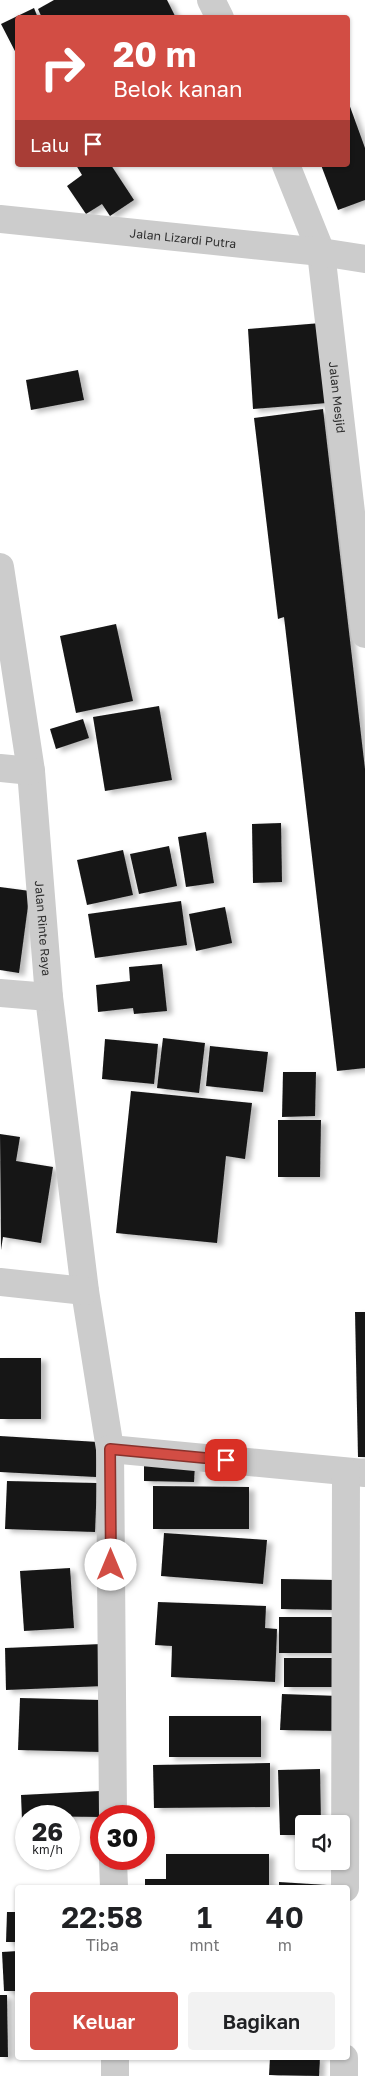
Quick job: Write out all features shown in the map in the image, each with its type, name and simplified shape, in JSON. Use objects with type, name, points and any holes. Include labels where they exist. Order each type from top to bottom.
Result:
[{"type":"street","points":[[211,0],[218,15]]},
{"type":"street","name":"Jalan Mesjid","points":[[287,167],[321,252],[365,634]]},
{"type":"street","name":"Jalan Lizardi Putra","points":[[0,219],[321,252],[365,259]]},
{"type":"street","name":"Jalan Rinte Raya","points":[[0,567],[31,771],[49,997],[85,1291],[110,1449],[113,1805]]},
{"type":"street","points":[[0,768],[31,771]]},
{"type":"street","points":[[0,994],[49,997]]},
{"type":"street","points":[[0,1282],[85,1291]]},
{"type":"street","points":[[110,1449],[356,1473],[344,1885]]},
{"type":"street","points":[[113,1870],[114,1885]]},
{"type":"street","points":[[115,2060],[115,2076]]},
{"type":"street","points":[[344,2060],[344,2076]]},
{"type":"building","points":[[54,0],[167,0],[174,15],[41,15],[38,9]]},
{"type":"building","points":[[34,8],[37,15],[20,15]]},
{"type":"building","points":[[15,17],[15,51],[1,24]]},
{"type":"building","points":[[350,107],[365,148],[365,200],[338,210],[322,167],[350,167]]},
{"type":"building","points":[[77,167],[112,167],[134,200],[110,216],[102,204],[86,214],[67,186],[82,175]]},
{"type":"building","points":[[321,323],[327,403],[253,409],[248,329]]},
{"type":"building","points":[[78,370],[84,400],[31,410],[26,380]]},
{"type":"building","points":[[323,409],[365,769],[365,1068],[337,1071],[284,617],[278,619],[254,418]]},
{"type":"building","points":[[116,624],[133,701],[76,713],[60,636]]},
{"type":"building","points":[[159,706],[172,780],[105,791],[93,717]]},
{"type":"building","points":[[83,719],[89,738],[56,749],[50,729]]},
{"type":"building","points":[[281,823],[282,882],[253,883],[252,824]]},
{"type":"building","points":[[206,832],[214,883],[186,887],[178,837]]},
{"type":"building","points":[[169,846],[177,886],[139,894],[130,854]]},
{"type":"building","points":[[123,850],[133,895],[87,905],[77,860]]},
{"type":"building","points":[[0,887],[30,891],[19,973],[0,970]]},
{"type":"building","points":[[181,901],[187,945],[95,958],[88,914]]},
{"type":"building","points":[[225,907],[232,943],[196,951],[189,914]]},
{"type":"building","points":[[162,964],[167,1011],[134,1014],[133,1008],[98,1012],[96,985],[130,981],[129,967]]},
{"type":"building","points":[[163,1038],[205,1043],[199,1093],[157,1088]]},
{"type":"building","points":[[105,1039],[158,1044],[154,1084],[102,1079]]},
{"type":"building","points":[[210,1046],[268,1052],[263,1092],[206,1086]]},
{"type":"building","points":[[283,1072],[316,1072],[315,1116],[282,1117]]},
{"type":"building","points":[[131,1091],[252,1103],[245,1159],[226,1156],[217,1243],[116,1233]]},
{"type":"building","points":[[278,1120],[321,1120],[320,1177],[278,1177]]},
{"type":"building","points":[[0,1134],[20,1137],[16,1161],[53,1167],[41,1243],[3,1237],[1,1250]]},
{"type":"building","points":[[355,1312],[365,1312],[365,1457],[358,1457]]},
{"type":"building","points":[[0,1358],[41,1358],[41,1419],[0,1419]]},
{"type":"building","points":[[0,1436],[98,1442],[96,1477],[0,1472]]},
{"type":"building","points":[[144,1463],[195,1464],[194,1482],[144,1481]]},
{"type":"building","points":[[7,1481],[97,1483],[95,1532],[5,1529]]},
{"type":"building","points":[[153,1486],[249,1487],[249,1529],[153,1529]]},
{"type":"building","points":[[164,1533],[267,1540],[263,1584],[161,1576]]},
{"type":"building","points":[[70,1568],[74,1628],[24,1631],[20,1571]]},
{"type":"building","points":[[281,1579],[335,1580],[335,1610],[281,1609]]},
{"type":"building","points":[[158,1602],[266,1606],[265,1628],[277,1629],[275,1682],[171,1677],[172,1646],[155,1645]]},
{"type":"building","points":[[279,1617],[334,1617],[334,1653],[279,1653]]},
{"type":"building","points":[[102,1644],[104,1686],[6,1690],[5,1648]]},
{"type":"building","points":[[284,1658],[337,1658],[337,1687],[284,1687]]},
{"type":"building","points":[[282,1694],[339,1696],[337,1731],[280,1730]]},
{"type":"building","points":[[20,1698],[101,1700],[100,1752],[18,1750]]},
{"type":"building","points":[[169,1716],[261,1716],[261,1757],[169,1757]]},
{"type":"building","points":[[270,1763],[270,1807],[155,1808],[153,1765]]},
{"type":"building","points":[[320,1769],[321,1815],[295,1815],[295,1835],[280,1835],[278,1770]]},
{"type":"building","points":[[100,1791],[101,1805],[90,1805],[90,1817],[80,1817],[80,1805],[21,1805],[21,1795]]},
{"type":"building","points":[[166,1854],[269,1854],[269,1885],[145,1885],[145,1879],[166,1879]]},
{"type":"building","points":[[279,1882],[327,1885],[279,1885]]},
{"type":"building","points":[[7,1912],[15,1912],[15,1942],[6,1942]]},
{"type":"building","points":[[15,1951],[15,1991],[4,1991],[2,1952]]},
{"type":"building","points":[[0,1995],[7,1995],[8,2057],[0,2057]]},
{"type":"building","points":[[270,2060],[320,2060],[319,2076],[269,2075]]},
{"type":"route","points":[[111,1565],[110,1449],[226,1460]]}]
